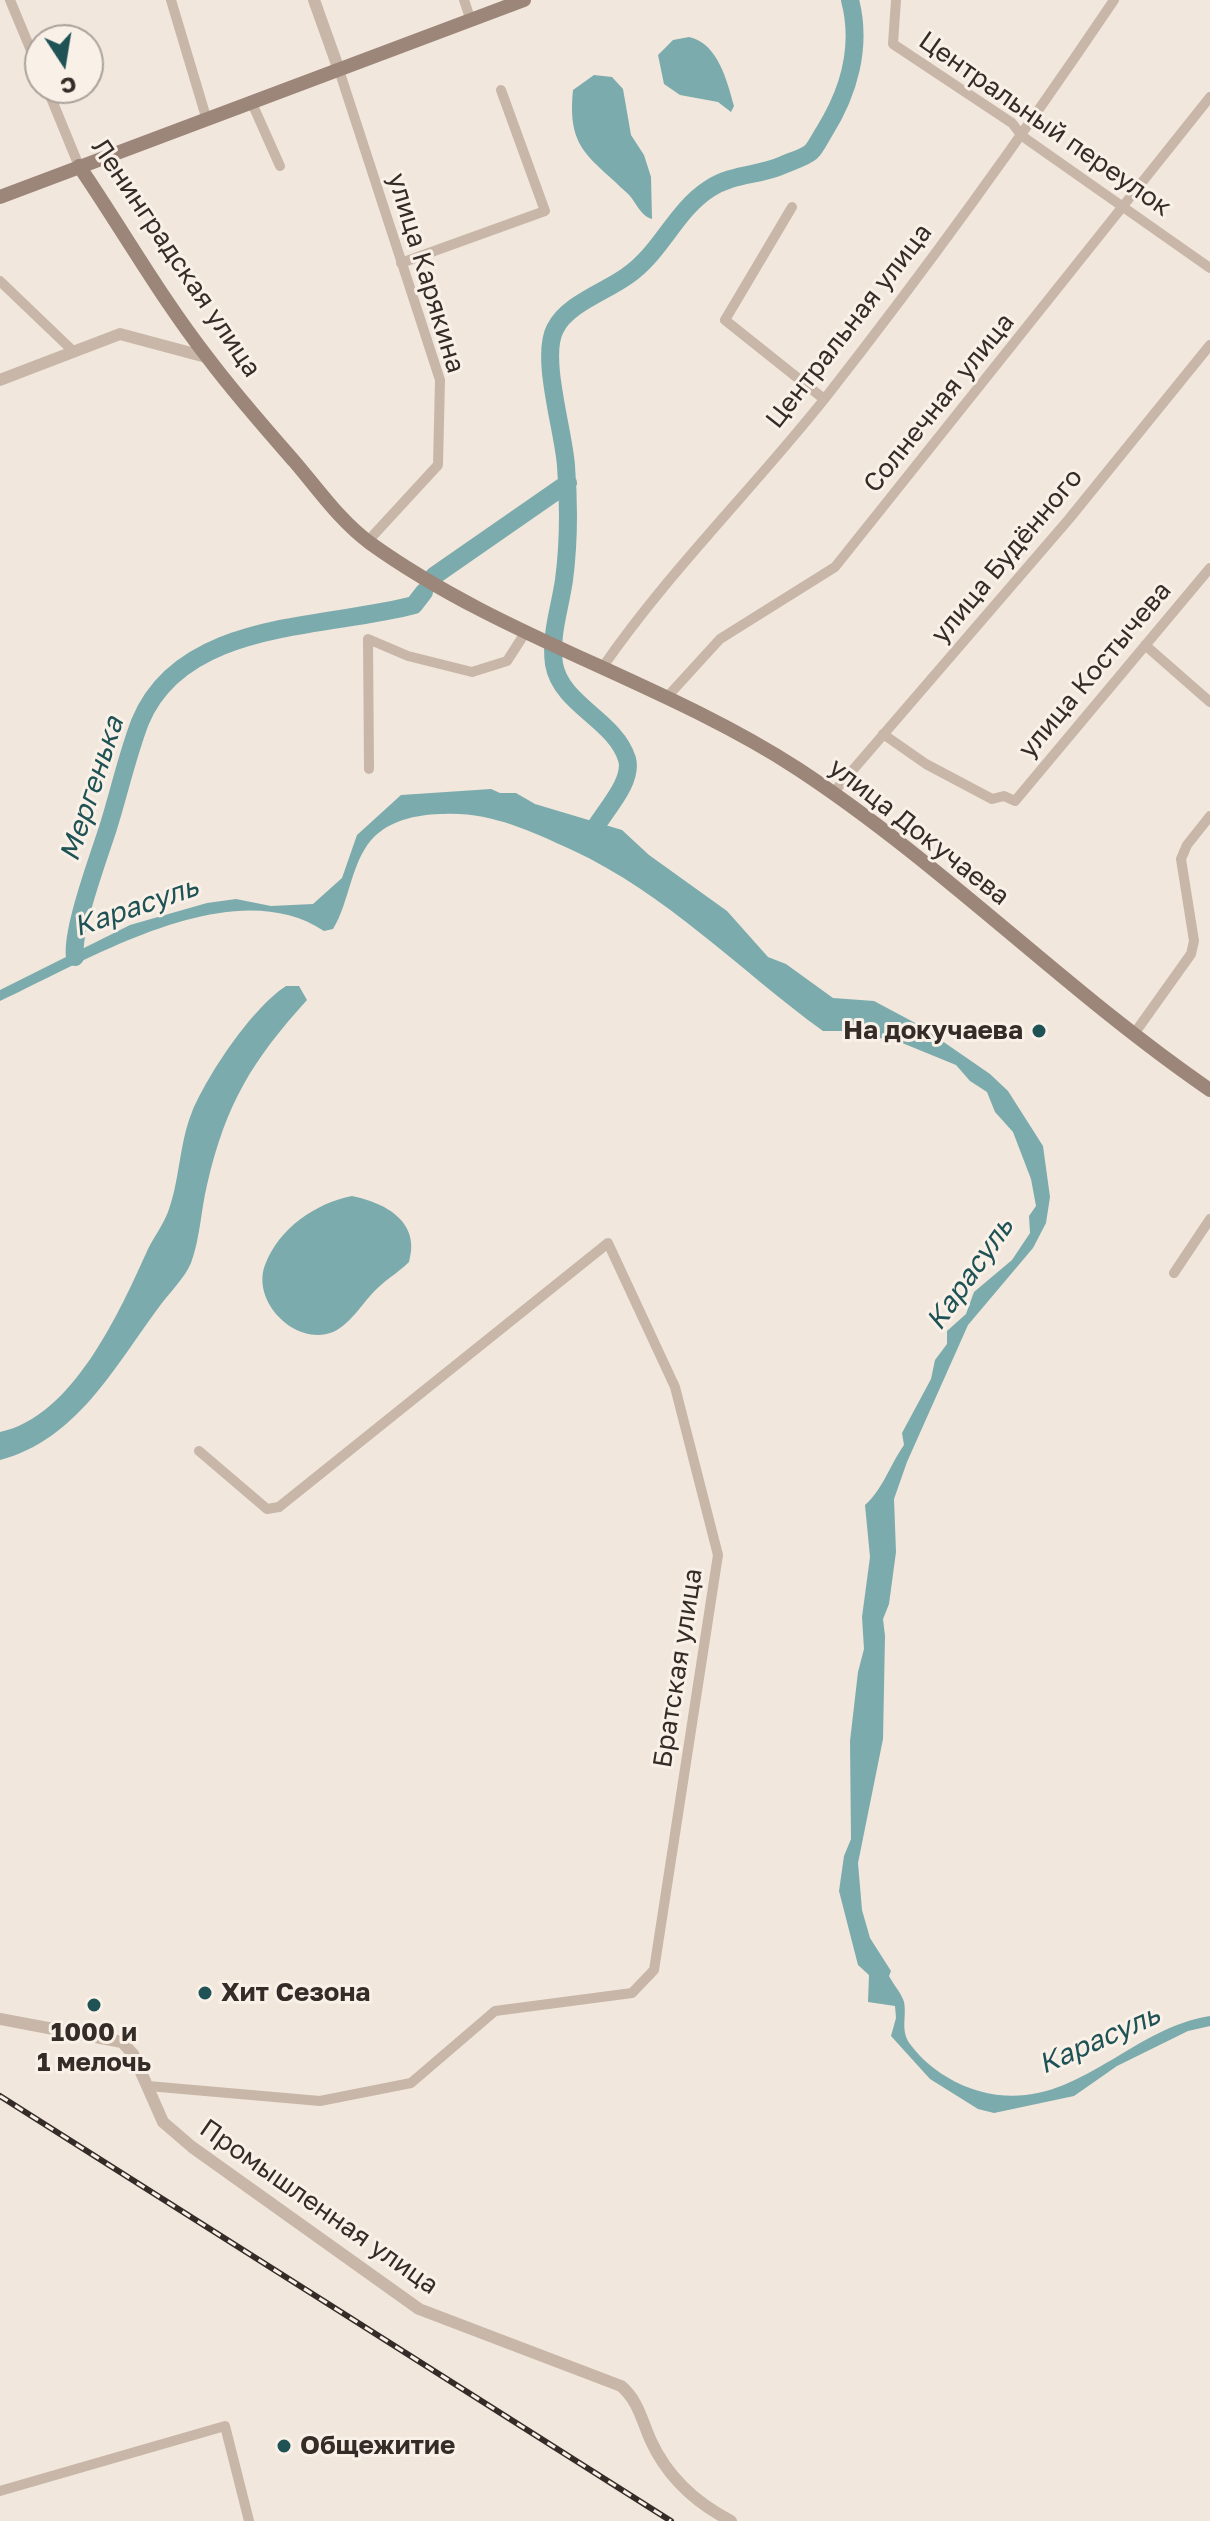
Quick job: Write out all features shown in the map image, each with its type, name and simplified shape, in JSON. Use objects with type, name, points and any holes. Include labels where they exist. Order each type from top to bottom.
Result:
[{"type":"main road","points":[[0,197],[524,0]]},
{"type":"main road","name":"Ленинградская улица","points":[[79,166],[206,357],[341,517],[368,541],[408,568],[525,633],[571,654]]},
{"type":"main road","name":"улица Докучаева","points":[[571,654],[667,697],[766,750],[833,793],[916,855],[1134,1034],[1210,1090]]},
{"type":"street","points":[[10,0],[24,34]]},
{"type":"street","points":[[171,0],[206,117]]},
{"type":"street","name":"улица Карякина","points":[[314,0],[440,380],[438,465],[368,541]]},
{"type":"street","points":[[464,0],[471,21]]},
{"type":"street","name":"Центральный переулок","points":[[896,0],[893,44],[1012,123],[1022,136],[1210,268]]},
{"type":"street","name":"Центральная улица","points":[[602,668],[707,534],[824,399],[1022,136],[1114,0]]},
{"type":"street","points":[[401,263],[545,211],[501,90]]},
{"type":"street","name":"Солнечная улица","points":[[667,697],[720,639],[835,567],[1125,208],[1210,97]]},
{"type":"street","points":[[251,101],[280,166]]},
{"type":"street","name":"Ленинградская улица","points":[[54,104],[79,166]]},
{"type":"street","points":[[792,207],[725,320],[824,399]]},
{"type":"street","points":[[0,281],[73,351]]},
{"type":"street","points":[[0,380],[120,334],[206,357]]},
{"type":"street","name":"улица Будённого","points":[[833,793],[1069,519],[1210,345]]},
{"type":"street","name":"улица Костычева","points":[[883,734],[926,764],[992,799],[1004,796],[1015,801],[1210,568]]},
{"type":"street","points":[[369,769],[368,639],[408,656],[472,672],[507,661],[525,633]]},
{"type":"street","points":[[1145,645],[1210,702]]},
{"type":"street","points":[[1134,1034],[1191,954],[1194,941],[1181,859],[1187,845],[1210,816]]},
{"type":"street","points":[[1174,1273],[1210,1219]]},
{"type":"street","name":"Братская улица","points":[[148,2086],[320,2101],[411,2083],[495,2011],[632,1993],[654,1970],[667,1907],[718,1555],[675,1387],[608,1243],[279,1507],[267,1509],[199,1451]]},
{"type":"street","name":"Промышленная улица","points":[[0,2019],[122,2042],[133,2054],[163,2122],[192,2147],[419,2309],[621,2386],[632,2395],[653,2445],[672,2476],[693,2498],[731,2521]]},
{"type":"street","points":[[0,2491],[225,2426],[249,2521]]},
{"type":"water","points":[[689,37],[707,47],[720,64],[734,106],[731,112],[718,102],[680,95],[664,84],[658,55],[673,40]]},
{"type":"water","points":[[594,75],[612,77],[623,89],[631,135],[644,155],[651,177],[652,219],[644,215],[630,196],[592,160],[577,139],[572,110],[573,90]]},
{"type":"water","points":[[491,789],[500,793],[516,793],[535,804],[622,830],[649,855],[727,911],[768,957],[786,964],[833,998],[874,1001],[919,1025],[990,1074],[1008,1091],[1043,1146],[1050,1197],[1046,1223],[1033,1248],[968,1325],[907,1462],[894,1499],[896,1552],[889,1604],[883,1619],[883,1739],[858,1863],[862,1910],[870,1938],[891,1971],[889,1976],[903,1999],[907,2039],[932,2067],[960,2084],[979,2091],[1012,2096],[1042,2092],[1098,2068],[1151,2037],[1180,2024],[1210,2016],[1210,2026],[1188,2031],[1117,2066],[1074,2096],[994,2113],[978,2109],[930,2079],[891,2036],[896,2018],[895,2006],[868,2002],[869,1975],[858,1965],[839,1891],[844,1856],[851,1839],[850,1741],[858,1672],[864,1649],[862,1617],[870,1557],[865,1505],[882,1484],[904,1445],[902,1433],[931,1379],[935,1360],[947,1344],[947,1331],[966,1314],[974,1292],[1012,1260],[1030,1233],[1029,1216],[1036,1206],[1031,1179],[1013,1132],[995,1112],[987,1092],[970,1081],[956,1065],[890,1038],[864,1039],[845,1031],[823,1031],[702,934],[607,868],[525,830],[461,814],[408,818],[376,835],[361,856],[333,929],[324,931],[287,915],[247,911],[204,916],[116,945],[0,1001],[0,990],[130,925],[207,903],[236,899],[271,906],[313,904],[342,878],[357,835],[401,795]]},
{"type":"water","points":[[286,986],[299,986],[307,1000],[256,1064],[232,1107],[214,1156],[188,1269],[110,1376],[73,1418],[27,1450],[0,1460],[0,1432],[26,1422],[50,1406],[72,1384],[108,1330],[168,1212],[188,1124],[199,1097],[246,1026]]},
{"type":"water","points":[[352,1196],[388,1209],[405,1225],[410,1236],[409,1262],[375,1291],[340,1328],[319,1335],[305,1333],[280,1318],[271,1306],[262,1279],[265,1265],[279,1240],[300,1219],[338,1199]]},
{"type":"waterway","name":"Мергенька","points":[[589,838],[621,789],[628,769],[621,745],[567,691],[554,664],[554,632],[564,580],[568,523],[566,466],[551,376],[551,342],[555,329],[577,305],[639,267],[687,209],[709,189],[727,180],[774,169],[811,152],[833,117],[851,68],[855,34],[850,0]]},
{"type":"waterway","name":"Мергенька","points":[[434,576],[568,483]]},
{"type":"waterway","name":"Мергенька","points":[[75,957],[81,912],[131,748],[140,722],[160,688],[188,664],[222,646],[299,625],[414,605],[424,592]]},
{"type":"railway","points":[[0,2096],[671,2521]]},
{"type":"place","name":"На докучаева","points":[[1039,1031]]},
{"type":"place","name":"Хит Сезона","points":[[205,1993]]},
{"type":"place","name":"1000 и 1 мелочь","points":[[94,2005]]},
{"type":"place","name":"Общежитие","points":[[284,2446]]},
{"type":"water label","name":"Карасуль","points":[[136,907]]},
{"type":"water label","name":"Карасуль","points":[[970,1274]]},
{"type":"water label","name":"Карасуль","points":[[1099,2040]]}]
